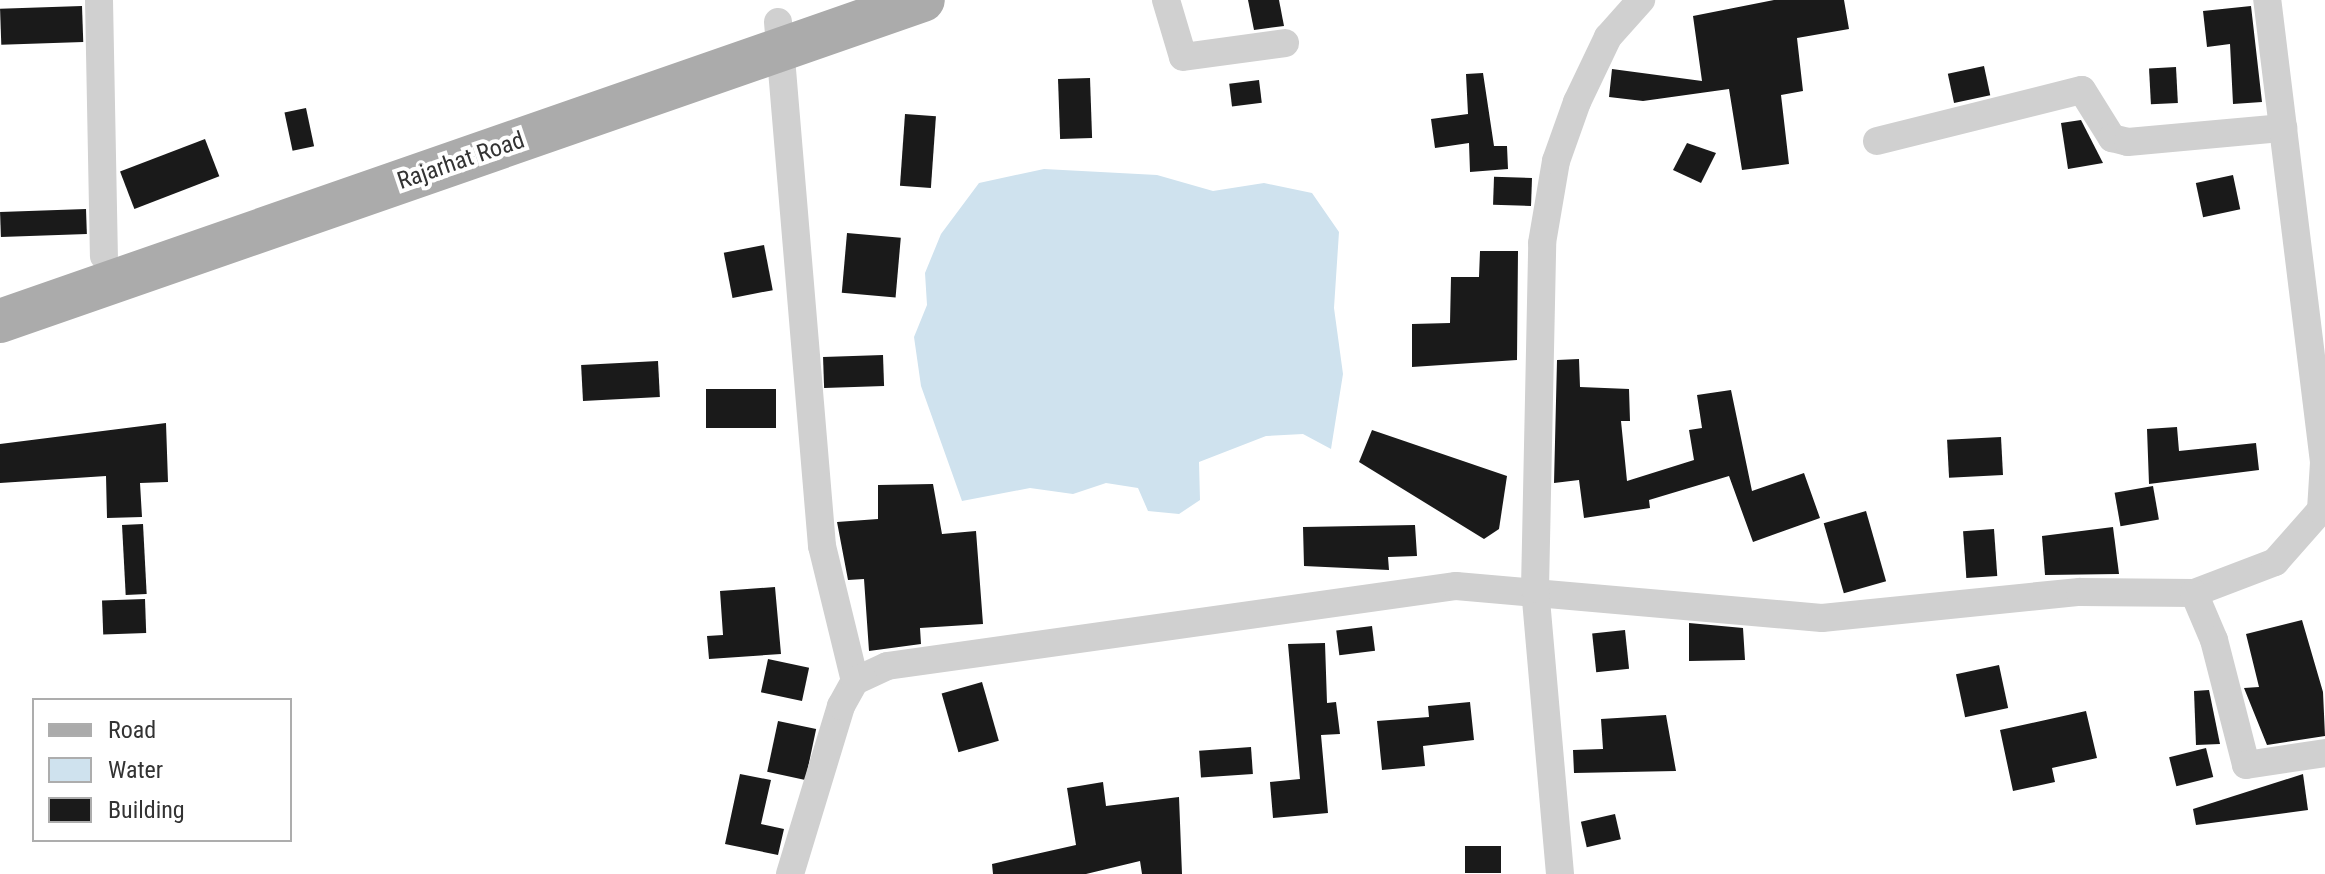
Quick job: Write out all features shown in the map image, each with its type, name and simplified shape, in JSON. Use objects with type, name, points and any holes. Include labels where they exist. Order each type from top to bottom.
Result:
[{"type":"main road","name":"Rajarhat Road","points":[[0,321],[777,36],[839,0]]},
{"type":"main road","name":"Rajarhat Road","points":[[0,291],[777,36],[923,0]]},
{"type":"street","points":[[99,0],[104,256]]},
{"type":"street","points":[[1166,0],[1183,57],[1285,43]]},
{"type":"street","points":[[1560,874],[1535,589],[1535,333],[1556,161],[1608,37],[1641,0]]},
{"type":"street","points":[[855,681],[887,666],[994,647],[1456,586],[1535,589],[1822,618],[2080,592],[2194,593],[2275,562],[2321,510],[2324,462],[2267,0]]},
{"type":"street","points":[[777,36],[822,546],[855,681],[790,874]]},
{"type":"street","points":[[1877,141],[2082,90],[2112,138],[2128,142],[2283,128]]},
{"type":"street","points":[[2194,593],[2214,640],[2246,765],[2325,753]]},
{"type":"water","points":[[1044,169],[1157,175],[1213,191],[1264,183],[1312,193],[1339,232],[1334,308],[1343,374],[1331,449],[1303,434],[1266,436],[1199,462],[1200,500],[1179,514],[1148,511],[1138,488],[1106,483],[1073,494],[1030,488],[962,501],[921,386],[914,337],[927,305],[925,273],[941,234],[979,183]]},
{"type":"building","points":[[1248,0],[1279,0],[1284,26],[1254,30]]},
{"type":"building","points":[[1774,0],[1844,0],[1849,29],[1797,38],[1803,91],[1781,95],[1789,164],[1742,170],[1729,89],[1643,101],[1609,97],[1612,69],[1702,81],[1693,16]]},
{"type":"building","points":[[82,6],[83,42],[1,45],[0,9]]},
{"type":"building","points":[[2251,6],[2262,102],[2233,104],[2230,44],[2207,47],[2203,11]]},
{"type":"building","points":[[1984,66],[1990,95],[1954,103],[1948,74]]},
{"type":"building","points":[[2176,67],[2178,103],[2151,104],[2149,68]]},
{"type":"building","points":[[1483,73],[1494,146],[1507,146],[1508,169],[1470,172],[1469,143],[1435,148],[1431,119],[1468,114],[1466,74]]},
{"type":"building","points":[[1090,78],[1092,138],[1060,139],[1058,79]]},
{"type":"building","points":[[1259,80],[1262,103],[1232,106],[1229,84]]},
{"type":"building","points":[[306,108],[314,146],[293,151],[284,113]]},
{"type":"building","points":[[905,114],[936,116],[931,188],[900,186]]},
{"type":"building","points":[[2081,120],[2103,163],[2068,169],[2061,123]]},
{"type":"building","points":[[205,139],[219,176],[134,209],[120,172]]},
{"type":"building","points":[[1687,143],[1716,153],[1701,183],[1673,170]]},
{"type":"building","points":[[2233,175],[2240,209],[2203,217],[2196,183]]},
{"type":"building","points":[[1494,177],[1532,178],[1531,206],[1493,205]]},
{"type":"building","points":[[86,209],[87,234],[1,237],[0,212]]},
{"type":"building","points":[[847,233],[901,238],[896,297],[842,293]]},
{"type":"building","points":[[764,245],[773,290],[733,298],[724,253]]},
{"type":"building","points":[[1480,251],[1518,251],[1517,360],[1412,367],[1412,324],[1450,323],[1451,277],[1479,277]]},
{"type":"building","points":[[883,355],[884,386],[824,388],[823,357]]},
{"type":"building","points":[[1579,359],[1580,387],[1629,389],[1630,421],[1621,421],[1627,481],[1694,460],[1689,430],[1702,428],[1697,395],[1731,390],[1752,491],[1804,473],[1820,518],[1753,542],[1729,476],[1649,500],[1650,508],[1584,518],[1579,480],[1554,483],[1557,360]]},
{"type":"building","points":[[658,361],[660,397],[583,401],[581,365]]},
{"type":"building","points":[[706,389],[776,389],[776,428],[706,428]]},
{"type":"building","points":[[166,423],[168,482],[140,483],[142,517],[107,518],[106,476],[0,483],[0,444]]},
{"type":"building","points":[[2177,427],[2179,451],[2256,443],[2259,470],[2149,484],[2147,429]]},
{"type":"building","points":[[1372,430],[1507,476],[1499,529],[1484,539],[1359,462]]},
{"type":"building","points":[[2001,437],[2003,475],[1949,478],[1947,440]]},
{"type":"building","points":[[933,484],[942,534],[976,531],[983,624],[920,628],[921,644],[869,651],[864,579],[848,580],[837,522],[878,519],[878,485]]},
{"type":"building","points":[[2153,486],[2159,519],[2120,526],[2115,493]]},
{"type":"building","points":[[1866,511],[1886,581],[1844,593],[1824,523]]},
{"type":"building","points":[[143,524],[147,594],[126,595],[122,525]]},
{"type":"building","points":[[1415,525],[1417,556],[1388,557],[1389,570],[1304,566],[1303,527]]},
{"type":"building","points":[[2113,527],[2119,574],[2045,575],[2042,536]]},
{"type":"building","points":[[1994,529],[1997,576],[1966,578],[1963,531]]},
{"type":"building","points":[[775,587],[781,654],[709,659],[707,636],[723,635],[720,591]]},
{"type":"building","points":[[145,599],[146,633],[103,634],[102,601]]},
{"type":"building","points":[[2302,620],[2323,692],[2325,736],[2267,745],[2244,688],[2259,687],[2246,634]]},
{"type":"building","points":[[1689,623],[1743,628],[1745,660],[1689,661]]},
{"type":"building","points":[[1372,626],[1375,651],[1339,655],[1336,630]]},
{"type":"building","points":[[1625,630],[1629,669],[1596,672],[1592,633]]},
{"type":"building","points":[[1325,643],[1327,703],[1336,702],[1340,734],[1321,735],[1328,813],[1273,818],[1270,782],[1300,779],[1288,644]]},
{"type":"building","points":[[768,659],[809,668],[802,701],[761,692]]},
{"type":"building","points":[[1999,665],[2008,708],[1965,717],[1956,674]]},
{"type":"building","points":[[982,682],[999,741],[958,752],[942,694]]},
{"type":"building","points":[[2209,690],[2220,744],[2196,745],[2194,691]]},
{"type":"building","points":[[1470,702],[1474,740],[1423,746],[1425,766],[1382,770],[1377,721],[1429,717],[1428,706]]},
{"type":"building","points":[[2086,711],[2097,758],[2052,768],[2055,782],[2013,791],[2000,730]]},
{"type":"building","points":[[1666,715],[1676,771],[1574,773],[1573,750],[1603,749],[1601,719]]},
{"type":"building","points":[[778,721],[816,729],[805,780],[767,772]]},
{"type":"building","points":[[1251,747],[1253,774],[1201,778],[1199,751]]},
{"type":"building","points":[[2206,748],[2213,777],[2176,786],[2169,757]]},
{"type":"building","points":[[740,774],[771,780],[761,824],[784,829],[778,855],[725,844]]},
{"type":"building","points":[[2303,774],[2308,810],[2196,825],[2193,809]]},
{"type":"building","points":[[1103,782],[1106,806],[1179,797],[1182,874],[1142,874],[1140,861],[1086,874],[993,874],[992,864],[1076,845],[1067,788]]},
{"type":"building","points":[[1615,814],[1621,839],[1587,847],[1581,822]]},
{"type":"building","points":[[1465,846],[1501,846],[1501,873],[1465,873]]}]
